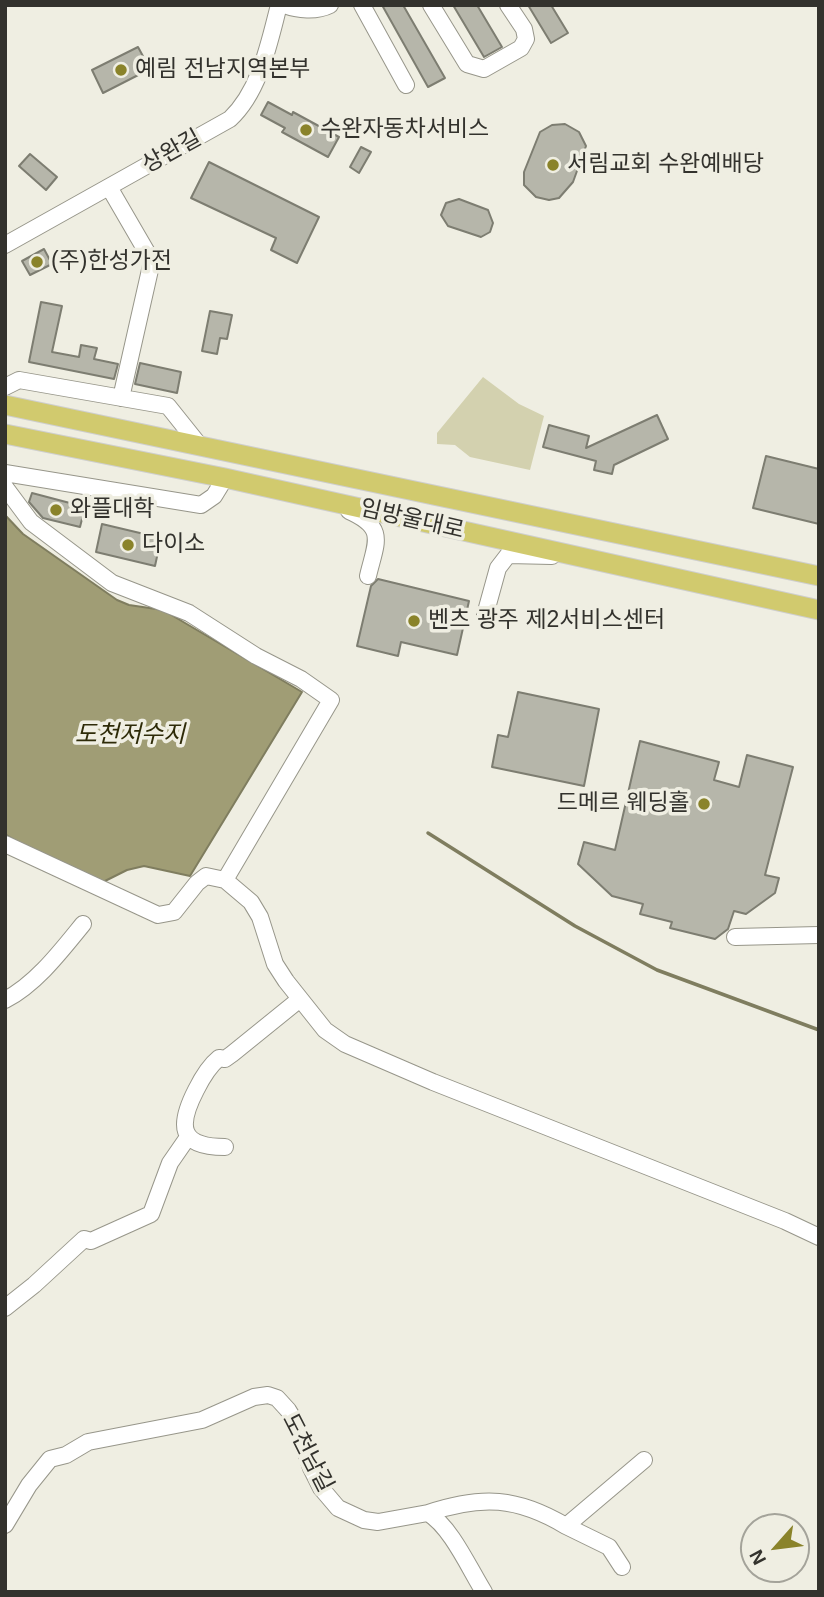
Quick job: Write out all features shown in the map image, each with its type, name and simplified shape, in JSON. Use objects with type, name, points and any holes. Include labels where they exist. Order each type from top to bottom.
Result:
[{"type":"main road","name":"임방울대로","points":[[5,405],[819,576]]},
{"type":"main road","name":"임방울대로","points":[[5,434],[225,478],[819,610]]},
{"type":"street","points":[[281,5],[304,9],[322,9],[330,5]]},
{"type":"street","name":"상완길","points":[[5,245],[220,124],[240,110],[260,68],[281,5]]},
{"type":"street","points":[[362,5],[406,85]]},
{"type":"street","points":[[431,5],[467,64],[479,69],[484,69],[521,48],[526,39],[524,29],[509,5]]},
{"type":"street","points":[[109,187],[152,261],[121,398]]},
{"type":"street","points":[[5,387],[19,380],[168,406],[200,446]]},
{"type":"street","points":[[5,473],[201,505],[214,496],[225,478]]},
{"type":"street","points":[[5,487],[31,522],[112,583],[189,613],[256,656],[301,679],[331,700],[225,880]]},
{"type":"street","points":[[325,500],[368,520],[375,529],[376,542],[368,576]]},
{"type":"street","points":[[485,615],[498,568],[508,555],[564,555]]},
{"type":"street","points":[[5,844],[158,915],[174,912],[206,876],[225,880],[251,902],[261,917],[275,964],[300,999],[325,1030],[345,1044],[819,1237]]},
{"type":"street","points":[[5,1000],[34,979],[83,924]]},
{"type":"street","points":[[735,937],[819,935]]},
{"type":"street","points":[[225,1147],[205,1147],[188,1137],[183,1122],[184,1114],[212,1064],[219,1058],[225,1059],[232,1054],[300,999]]},
{"type":"street","points":[[5,1308],[84,1239],[91,1241],[151,1214],[170,1163],[188,1137]]},
{"type":"street","name":"도천남길","points":[[5,1525],[29,1485],[50,1459],[66,1455],[88,1441],[202,1420],[254,1397],[268,1395],[277,1398],[288,1410],[321,1488],[338,1508],[364,1520],[378,1522],[428,1513]]},
{"type":"street","points":[[566,1526],[644,1460]]},
{"type":"street","points":[[428,1513],[454,1504],[476,1501],[499,1501],[527,1506],[609,1547],[622,1567]]},
{"type":"street","points":[[428,1513],[436,1518],[446,1531],[484,1592]]},
{"type":"shaded area","points":[[483,377],[519,404],[544,416],[530,470],[470,457],[455,445],[437,444],[437,433]]},
{"type":"water","name":"도천저수지","points":[[5,515],[23,534],[117,600],[129,605],[163,610],[302,692],[190,876],[144,866],[127,870],[101,883],[28,849],[5,834]]},
{"type":"building","points":[[382,5],[403,5],[445,78],[428,87]]},
{"type":"building","points":[[453,5],[477,5],[502,47],[484,57]]},
{"type":"building","points":[[528,5],[551,5],[568,33],[551,43]]},
{"type":"building","name":"예림 전남지역본부","points":[[138,47],[150,69],[103,93],[92,70]]},
{"type":"building","name":"수완자동차서비스","points":[[268,102],[339,137],[328,157],[282,132],[285,128],[261,115]]},
{"type":"building","name":"서림교회 수완예배당","points":[[565,124],[579,132],[586,146],[573,182],[559,198],[549,200],[536,197],[524,185],[524,172],[540,132],[552,125]]},
{"type":"building","points":[[361,147],[371,152],[359,173],[350,167]]},
{"type":"building","points":[[30,154],[57,177],[46,190],[19,166]]},
{"type":"building","points":[[209,162],[319,217],[297,263],[271,250],[276,238],[191,198]]},
{"type":"building","points":[[459,199],[488,210],[493,223],[490,232],[481,237],[448,226],[441,215],[446,203]]},
{"type":"building","name":"(주)한성가전","points":[[44,249],[52,264],[30,275],[22,261]]},
{"type":"building","points":[[41,302],[62,306],[52,352],[79,357],[81,345],[97,348],[94,359],[118,364],[114,379],[29,362]]},
{"type":"building","points":[[210,311],[232,315],[227,339],[220,338],[217,354],[202,351]]},
{"type":"building","points":[[140,363],[181,372],[177,393],[135,384]]},
{"type":"building","points":[[657,415],[668,439],[614,465],[612,474],[594,470],[596,461],[543,447],[549,425],[589,436],[586,448]]},
{"type":"building","points":[[766,456],[819,469],[819,524],[753,508]]},
{"type":"building","name":"와플대학","points":[[32,493],[85,507],[80,527],[43,518],[29,502]]},
{"type":"building","name":"다이소","points":[[102,524],[161,538],[155,566],[96,552]]},
{"type":"building","name":"벤츠 광주 제2서비스센터","points":[[378,579],[469,601],[457,655],[401,642],[398,656],[357,646],[371,586]]},
{"type":"building","points":[[518,692],[599,709],[584,786],[492,767],[498,735],[508,737]]},
{"type":"building","points":[[640,741],[719,762],[714,780],[739,787],[747,755],[793,767],[765,875],[779,878],[775,893],[746,914],[734,911],[728,929],[715,939],[670,928],[672,922],[640,914],[643,904],[612,896],[578,864],[584,842],[615,850]]},
{"type":"waterway","points":[[428,833],[575,926],[657,970],[819,1030]]},
{"type":"place","name":"예림 전남지역본부","points":[[121,70]]},
{"type":"place","name":"수완자동차서비스","points":[[306,130]]},
{"type":"place","name":"서림교회 수완예배당","points":[[553,165]]},
{"type":"place","name":"(주)한성가전","points":[[37,262]]},
{"type":"place","name":"와플대학","points":[[56,510]]},
{"type":"place","name":"다이소","points":[[128,545]]},
{"type":"place","name":"벤츠 광주 제2서비스센터","points":[[414,621]]},
{"type":"place","name":"드메르 웨딩홀","points":[[704,804]]}]
